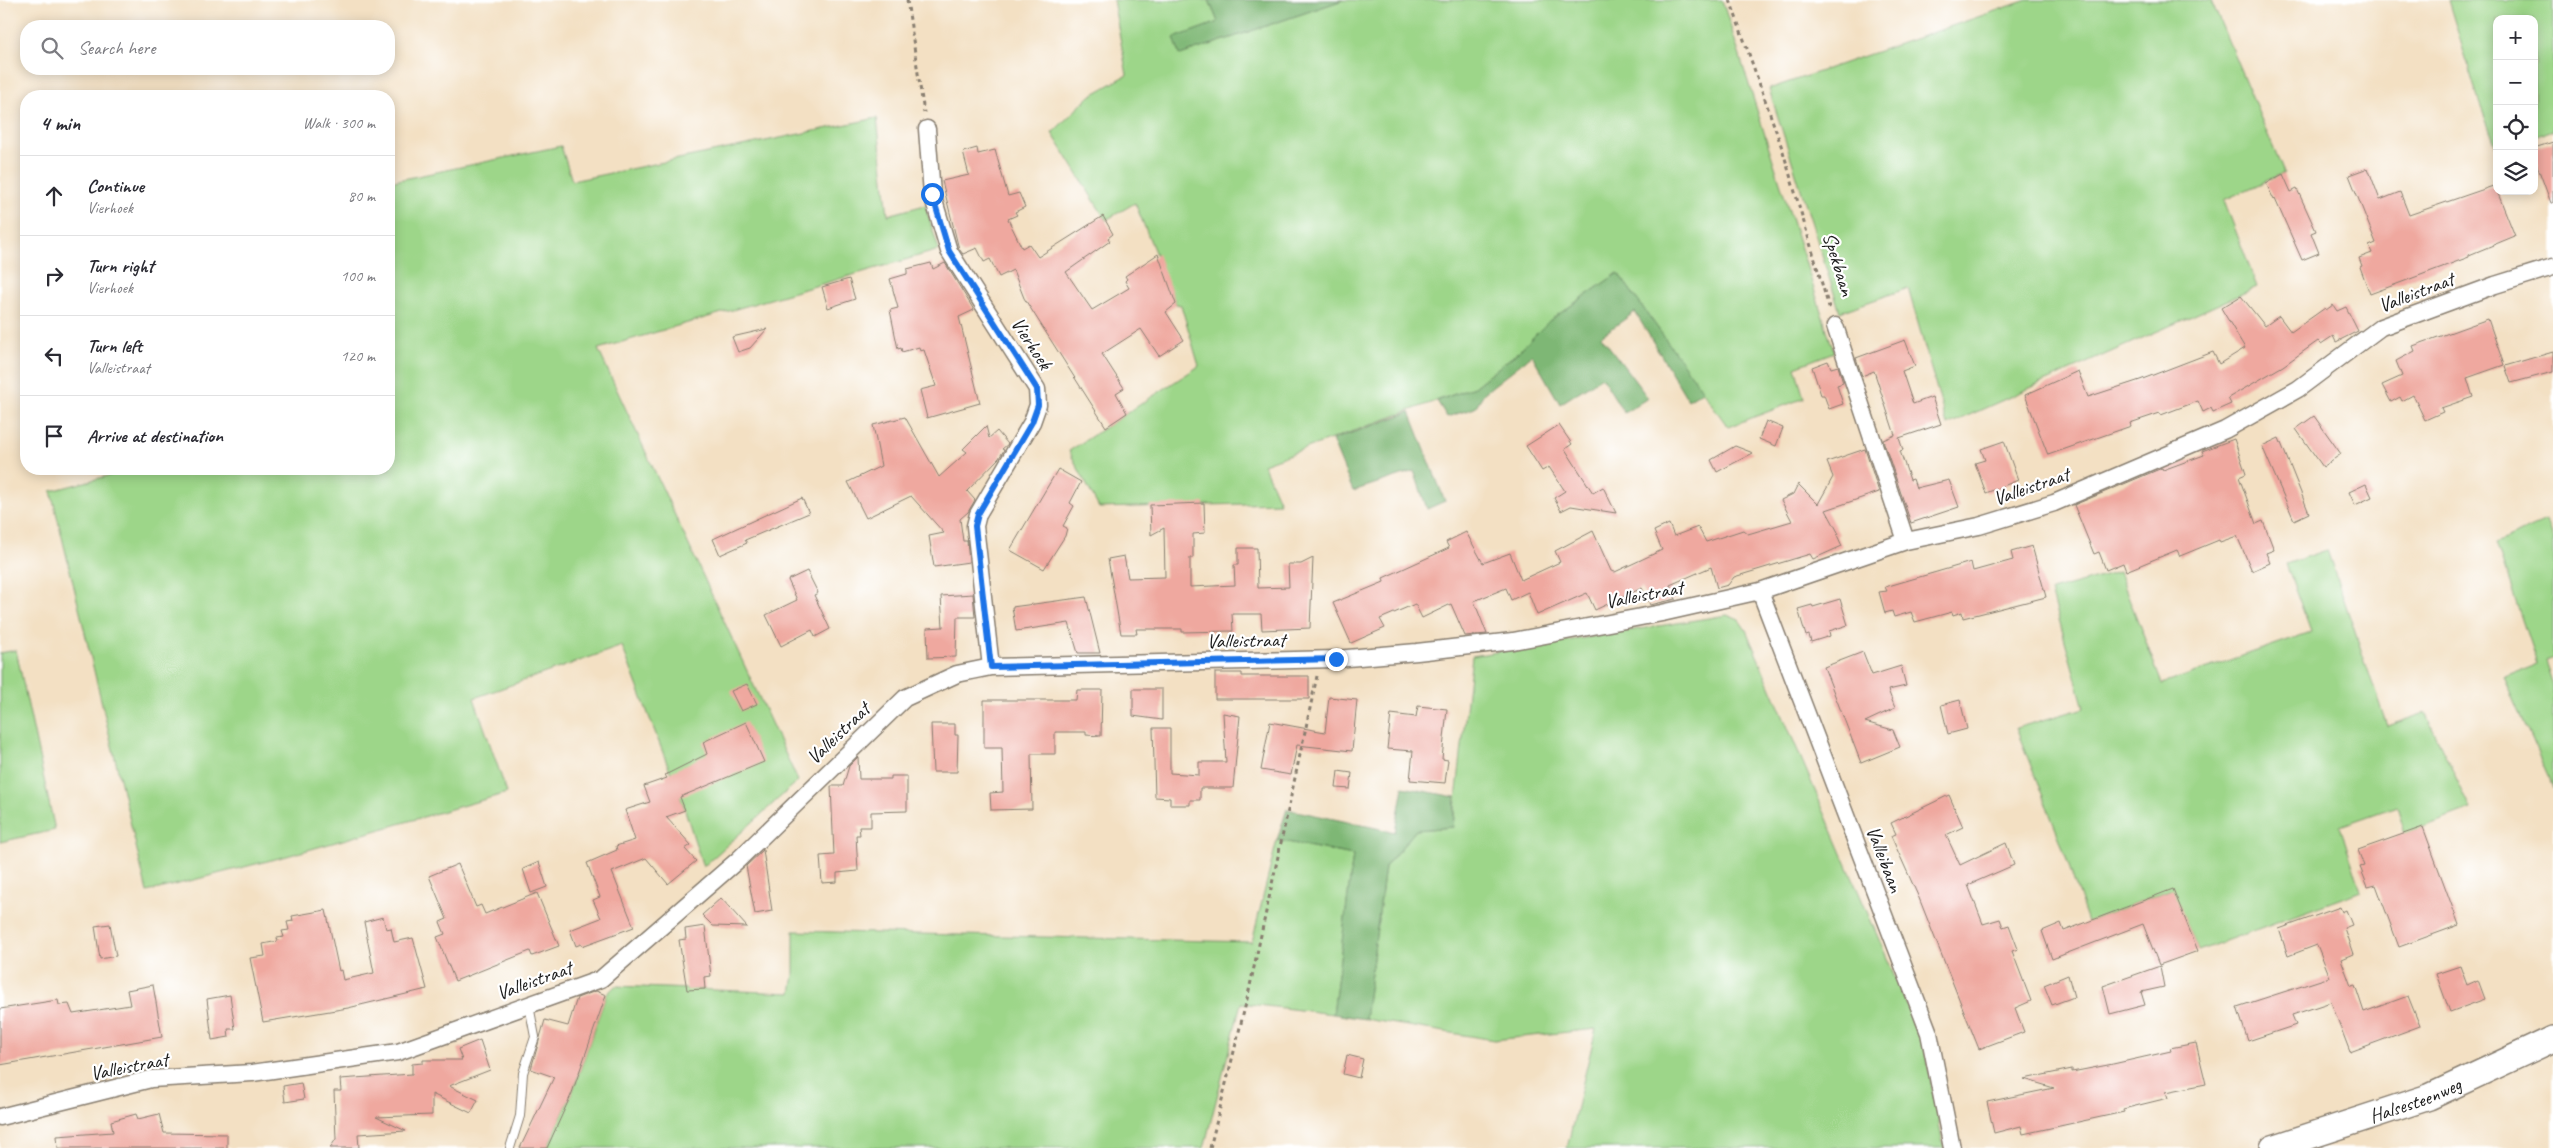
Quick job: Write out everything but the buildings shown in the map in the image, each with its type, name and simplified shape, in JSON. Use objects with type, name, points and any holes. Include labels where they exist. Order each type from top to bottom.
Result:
[{"type":"main road","name":"Halsesteenweg","points":[[2285,1146],[2429,1097],[2553,1039]]},
{"type":"street","name":"Vierhoek","points":[[927,129],[932,194],[949,251],[1037,389],[1038,405],[1032,422],[978,514],[975,526],[991,667]]},
{"type":"street","name":"Valleistraat","points":[[0,1117],[151,1079],[252,1074],[398,1052],[601,979],[738,860],[905,698],[957,674],[991,667],[1320,659],[1417,652],[1513,641],[1662,613],[1760,591],[1906,541],[1979,526],[2054,504],[2225,430],[2298,389],[2381,327],[2494,285],[2553,267]]},
{"type":"street","name":"Spekbaan","points":[[1835,326],[1906,541]]},
{"type":"street","name":"Valleibaan","points":[[1760,591],[1929,1033],[1952,1148]]},
{"type":"lane","points":[[510,1148],[520,1116],[523,1072],[535,1036],[529,1005]]},
{"type":"path","points":[[907,0],[927,129]]},
{"type":"path","name":"Spekbaan","points":[[1730,0],[1782,148],[1835,326]]},
{"type":"path","points":[[1210,1148],[1248,995],[1309,721],[1320,659]]},
{"type":"green space","points":[[1113,0],[1209,0],[1218,22],[1175,38],[1180,55],[1343,0],[1722,0],[1834,352],[1795,367],[1804,398],[1728,427],[1618,273],[1549,321],[1518,352],[1474,387],[1263,464],[1280,503],[1099,508],[1069,451],[1199,366],[1181,305],[1176,304],[1135,203],[1106,220],[1052,133],[1090,96],[1127,75]]},
{"type":"green space","points":[[1209,0],[1343,0],[1180,55],[1174,38],[1218,22]]},
{"type":"green space","points":[[2027,0],[2211,0],[2284,173],[2224,200],[2257,287],[1947,425],[1908,288],[1840,312],[1769,89]]},
{"type":"green space","points":[[2448,0],[2553,0],[2553,130],[2538,136],[2538,15],[2493,15],[2493,139],[2479,102]]},
{"type":"green space","points":[[877,118],[888,215],[925,205],[939,250],[598,349],[798,781],[703,867],[685,810],[622,646],[474,698],[507,793],[287,856],[147,892],[51,491],[111,475],[395,475],[395,181],[561,146],[572,181]]},
{"type":"green space","points":[[1618,273],[1703,391],[1688,400],[1635,312],[1601,336],[1648,398],[1624,413],[1602,377],[1560,404],[1532,355],[1484,393],[1475,408],[1447,417],[1437,401],[1474,387],[1518,352],[1549,321]]},
{"type":"green space","points":[[1410,412],[1445,501],[1427,509],[1414,471],[1353,491],[1332,440]]},
{"type":"green space","points":[[2546,521],[2553,541],[2553,658],[2545,661],[2553,685],[2553,788],[2504,677],[2537,664],[2496,543]]},
{"type":"green space","points":[[2327,550],[2387,726],[2425,713],[2471,809],[2405,834],[2397,806],[2340,826],[2361,891],[2198,951],[2172,889],[2088,922],[2060,840],[2016,728],[2084,708],[2051,591],[2119,572],[2162,684],[2311,632],[2286,564]]},
{"type":"green space","points":[[1727,615],[1739,620],[1746,630],[1923,1042],[1944,1148],[1567,1148],[1596,1029],[1494,1040],[1365,1019],[1385,867],[1416,830],[1453,827],[1472,656]]},
{"type":"green space","points":[[16,650],[55,830],[0,842],[0,653]]},
{"type":"green space","points":[[1403,787],[1455,797],[1453,827],[1416,830],[1385,867],[1365,1019],[1333,1014],[1353,855],[1277,840],[1287,809],[1395,832]]},
{"type":"green space","points":[[1277,840],[1353,855],[1333,1014],[1241,1003],[1204,1148],[547,1148],[572,1093],[606,995],[615,986],[791,993],[794,975],[794,931],[1252,942]]},
{"type":"route","points":[[932,194],[949,251],[1037,389],[1038,405],[1032,422],[978,514],[975,526],[991,667],[1336,659]]}]
